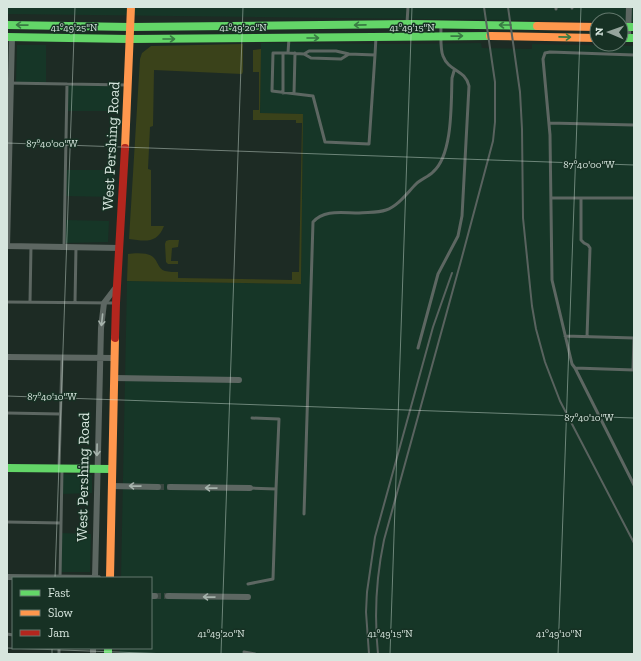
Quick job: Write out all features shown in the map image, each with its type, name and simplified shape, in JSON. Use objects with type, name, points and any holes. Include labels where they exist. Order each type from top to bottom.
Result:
[{"type":"main road","name":"West Pershing Road","points":[[110,577],[116,303],[129,85],[131,7]]},
{"type":"main road","points":[[7,25],[130,27],[407,24],[589,27]]},
{"type":"main road","points":[[9,37],[130,39],[442,36],[589,38]]},
{"type":"main road","points":[[7,468],[112,469]]},
{"type":"street","points":[[9,37],[7,246],[120,248]]},
{"type":"street","points":[[104,303],[118,286]]},
{"type":"street","name":"West Pershing Road","points":[[95,577],[100,358],[104,303]]},
{"type":"street","points":[[7,357],[114,358]]},
{"type":"street","points":[[114,378],[239,380]]},
{"type":"street","points":[[112,486],[158,487]]},
{"type":"street","points":[[170,487],[250,488]]},
{"type":"street","points":[[168,596],[248,597]]},
{"type":"lane","points":[[407,24],[408,7]]},
{"type":"lane","points":[[418,348],[438,274],[458,236],[462,216],[469,86],[467,79],[462,73],[454,70],[443,56],[441,25]]},
{"type":"lane","points":[[349,54],[341,59],[311,58],[304,54],[295,53],[273,54],[272,91],[313,96],[325,142],[369,144],[376,37]]},
{"type":"lane","points":[[288,53],[289,38]]},
{"type":"lane","points":[[304,54],[309,51],[336,51],[349,54],[375,55]]},
{"type":"lane","points":[[634,55],[550,52],[545,53],[543,59],[550,135],[552,280],[572,364],[634,485]]},
{"type":"lane","points":[[283,53],[283,92]]},
{"type":"lane","points":[[294,94],[295,53]]},
{"type":"lane","points":[[304,514],[313,222],[318,216],[328,213],[385,210],[396,204],[418,181],[433,173],[441,163],[450,128],[452,78],[454,70]]},
{"type":"lane","points":[[9,83],[129,85]]},
{"type":"lane","points":[[64,247],[67,84]]},
{"type":"lane","points":[[549,123],[634,125]]},
{"type":"lane","points":[[551,198],[634,198]]},
{"type":"lane","points":[[581,198],[581,240],[590,248],[587,337]]},
{"type":"lane","points":[[30,302],[31,246]]},
{"type":"lane","points":[[75,302],[76,247]]},
{"type":"lane","points":[[7,302],[116,303]]},
{"type":"lane","points":[[565,336],[634,338],[633,370],[575,368]]},
{"type":"lane","points":[[60,577],[60,414],[62,358]]},
{"type":"lane","points":[[7,413],[60,414]]},
{"type":"lane","points":[[248,584],[273,579],[279,419],[252,418]]},
{"type":"lane","points":[[250,488],[276,489]]},
{"type":"lane","points":[[7,522],[61,523]]},
{"type":"lane","points":[[244,652],[255,654]]},
{"type":"shaded area","points":[[7,7],[634,7],[634,22],[629,22],[629,12],[589,12],[589,21],[7,14]]},
{"type":"shaded area","points":[[261,43],[481,43],[482,48],[532,49],[532,44],[589,45],[589,52],[629,52],[629,46],[634,46],[634,654],[119,654],[120,649],[152,649],[152,577],[121,577],[127,281],[301,284],[303,114],[260,113]]},
{"type":"shaded area","points":[[243,44],[242,74],[154,70],[153,126],[150,127],[148,169],[151,170],[151,226],[164,226],[158,236],[154,239],[145,241],[129,239],[140,59],[142,53],[151,46]]},
{"type":"shaded area","points":[[17,45],[46,45],[46,83],[16,83]]},
{"type":"shaded area","points":[[261,49],[260,113],[303,114],[301,284],[127,281],[128,254],[134,253],[151,255],[159,267],[163,270],[168,272],[178,272],[178,278],[292,280],[292,272],[299,272],[302,123],[296,123],[296,120],[253,120],[253,110],[259,110],[259,72],[253,72],[253,50]]},
{"type":"shaded area","points":[[67,84],[118,84],[117,111],[66,111]]},
{"type":"shaded area","points":[[65,170],[113,170],[111,197],[65,196]]},
{"type":"shaded area","points":[[64,220],[109,221],[108,242],[64,243]]},
{"type":"shaded area","points":[[179,240],[178,247],[172,248],[171,261],[178,261],[178,264],[168,264],[166,262],[165,244],[166,241]]},
{"type":"shaded area","points":[[62,474],[92,475],[92,493],[62,494]]},
{"type":"shaded area","points":[[61,533],[91,534],[90,572],[60,572]]},
{"type":"tunnel","points":[[158,487],[170,487]]},
{"type":"tunnel","points":[[155,596],[168,596]]},
{"type":"railway","points":[[378,654],[376,597],[384,540],[493,141],[495,122],[495,82],[484,7]]},
{"type":"railway","points":[[508,7],[520,92],[523,218],[532,306],[536,329],[545,362],[560,401],[634,543]]},
{"type":"railway","points":[[369,654],[366,612],[367,592],[375,537],[433,327],[452,273]]},
{"type":"traffic: fast","points":[[7,25],[131,27],[411,24],[537,26]]},
{"type":"traffic: fast","points":[[629,27],[634,27]]},
{"type":"traffic: fast","points":[[7,37],[130,39],[490,36]]},
{"type":"traffic: fast","points":[[629,38],[634,38]]},
{"type":"traffic: fast","points":[[7,468],[112,469]]},
{"type":"traffic: fast","points":[[108,649],[108,654]]},
{"type":"traffic: slow","points":[[125,148],[131,7]]},
{"type":"traffic: slow","points":[[537,26],[589,27]]},
{"type":"traffic: slow","points":[[490,36],[589,38]]},
{"type":"traffic: slow","points":[[110,577],[115,338]]},
{"type":"traffic: jam","points":[[115,338],[125,148]]}]
